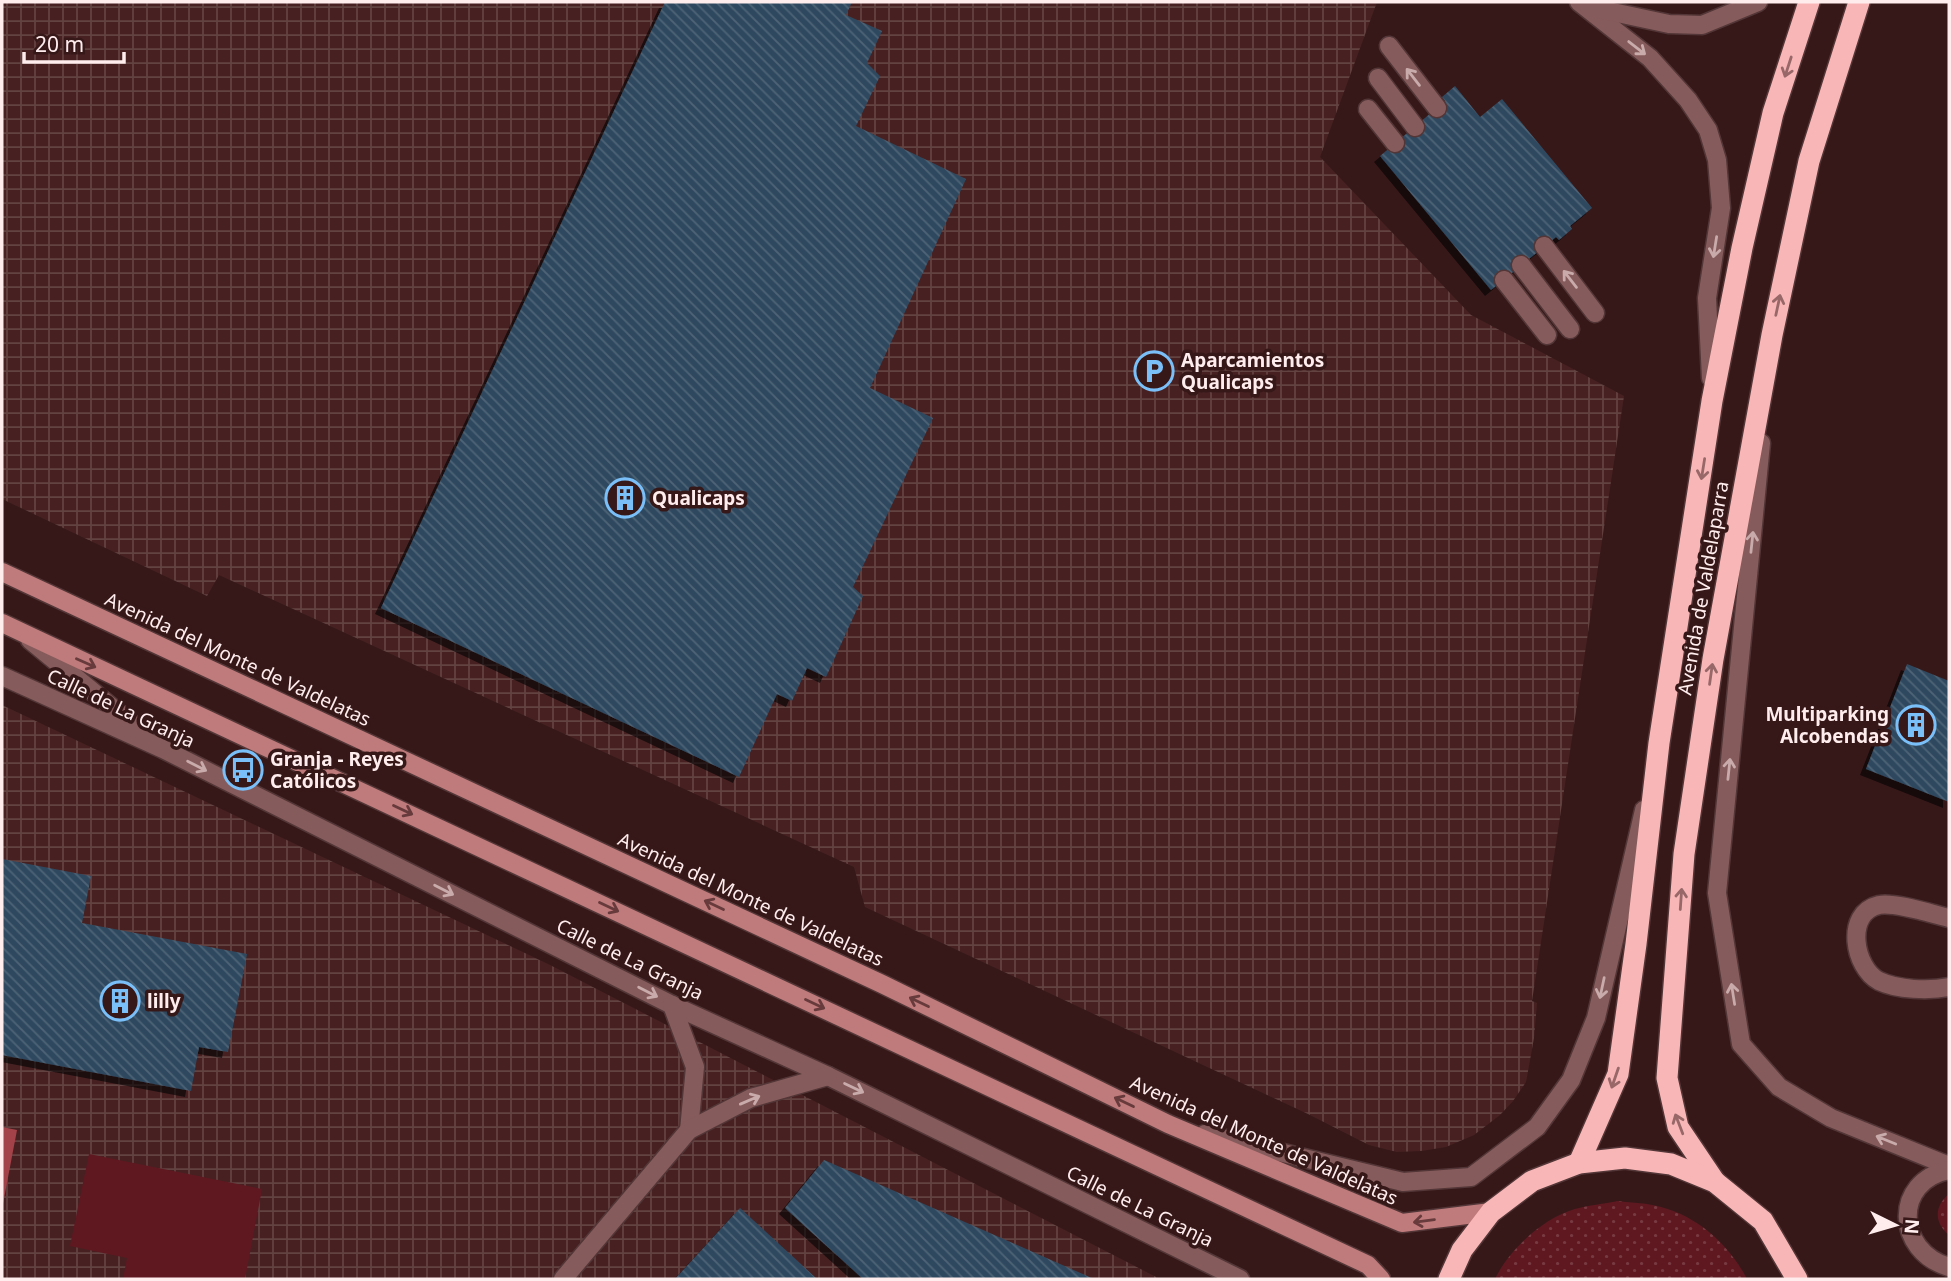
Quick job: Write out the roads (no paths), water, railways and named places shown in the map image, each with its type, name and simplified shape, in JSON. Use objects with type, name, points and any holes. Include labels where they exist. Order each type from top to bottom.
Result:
[{"type":"highway","name":"Avenida de Valdelaparra","points":[[1578,1163],[1618,1074],[1659,743],[1712,401],[1742,248],[1773,113],[1809,2]]},
{"type":"highway","name":"Avenida de Valdelaparra","points":[[1715,1182],[1678,1127],[1667,1079],[1684,854],[1713,659],[1772,335],[1809,161],[1859,2]]},
{"type":"highway","points":[[1450,1279],[1462,1250],[1492,1212],[1532,1181],[1578,1163],[1625,1158],[1671,1164],[1715,1182],[1763,1221],[1797,1279]]},
{"type":"main road","name":"Avenida del Monte de Valdelatas","points":[[2,572],[882,984],[1168,1124],[1402,1223],[1492,1212]]},
{"type":"main road","points":[[2,623],[1368,1265],[1381,1279]]},
{"type":"street","points":[[1582,4],[1669,24],[1702,24],[1758,2]]},
{"type":"street","points":[[1582,4],[1650,58],[1688,100],[1707,130],[1717,160],[1721,208],[1707,298],[1712,401]]},
{"type":"street","points":[[1389,46],[1437,108]]},
{"type":"street","points":[[1378,78],[1415,127]]},
{"type":"street","points":[[1368,109],[1395,143]]},
{"type":"street","points":[[1544,246],[1595,313]]},
{"type":"street","points":[[1521,265],[1570,329]]},
{"type":"street","points":[[1504,280],[1548,335]]},
{"type":"street","points":[[1772,335],[1717,893],[1741,1044],[1779,1087],[1831,1118],[1949,1168]]},
{"type":"street","points":[[24,635],[163,749]]},
{"type":"street","name":"Calle de La Granja","points":[[2,676],[163,749],[672,1005],[828,1076],[1240,1279]]},
{"type":"street","points":[[1168,1124],[1403,1182],[1471,1177],[1537,1127],[1571,1080],[1596,1018],[1659,743]]},
{"type":"street","points":[[1949,918],[1879,905],[1862,919],[1856,942],[1863,964],[1879,981],[1903,987],[1949,987]]},
{"type":"street","points":[[672,1005],[695,1067],[689,1130]]},
{"type":"street","points":[[563,1279],[689,1130],[751,1098],[828,1076]]},
{"type":"street","points":[[1949,1168],[1926,1180],[1915,1192],[1909,1208],[1908,1224],[1912,1240],[1922,1253],[1935,1263],[1949,1267]]},
{"type":"place","name":"Aparcamientos Qualicaps","points":[[1154,371]]},
{"type":"place","name":"Qualicaps","points":[[625,498]]},
{"type":"place","name":"Multiparking Alcobendas","points":[[1916,725]]},
{"type":"place","name":"Granja - Reyes Católicos","points":[[243,770]]},
{"type":"place","name":"lilly","points":[[120,1001]]}]
